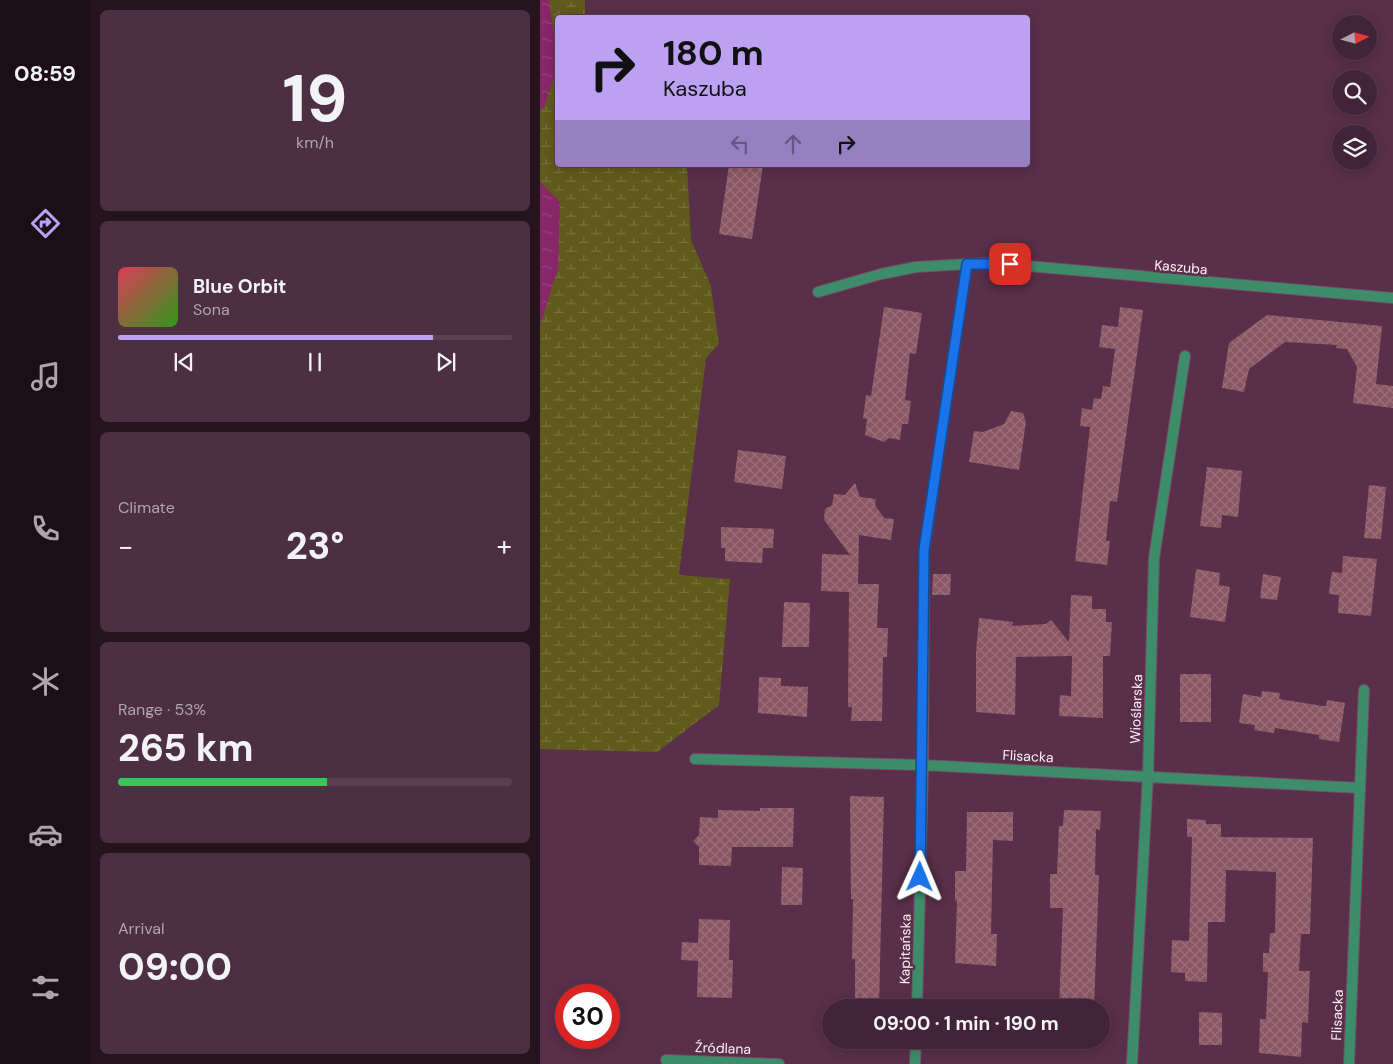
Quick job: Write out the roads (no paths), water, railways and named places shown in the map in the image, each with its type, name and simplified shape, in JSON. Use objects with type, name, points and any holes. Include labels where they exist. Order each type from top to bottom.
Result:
[{"type":"street","name":"Kaszuba","points":[[818,292],[881,274],[916,267],[992,263],[1393,298]]},
{"type":"street","name":"Kapitańska","points":[[917,999],[923,765],[924,550],[967,264]]},
{"type":"street","name":"Wioślarska","points":[[1132,1064],[1148,776],[1154,558],[1184,356]]},
{"type":"street","name":"Flisacka","points":[[1349,1064],[1364,690]]},
{"type":"street","name":"Flisacka","points":[[695,759],[923,765],[1360,788]]},
{"type":"street","points":[[916,1049],[916,1064]]},
{"type":"street","name":"Źródlana","points":[[666,1060],[779,1064]]},
{"type":"water","points":[[540,0],[549,0],[555,43],[555,74],[544,108],[540,110]]},
{"type":"water","points":[[540,182],[560,202],[558,268],[540,325]]}]
